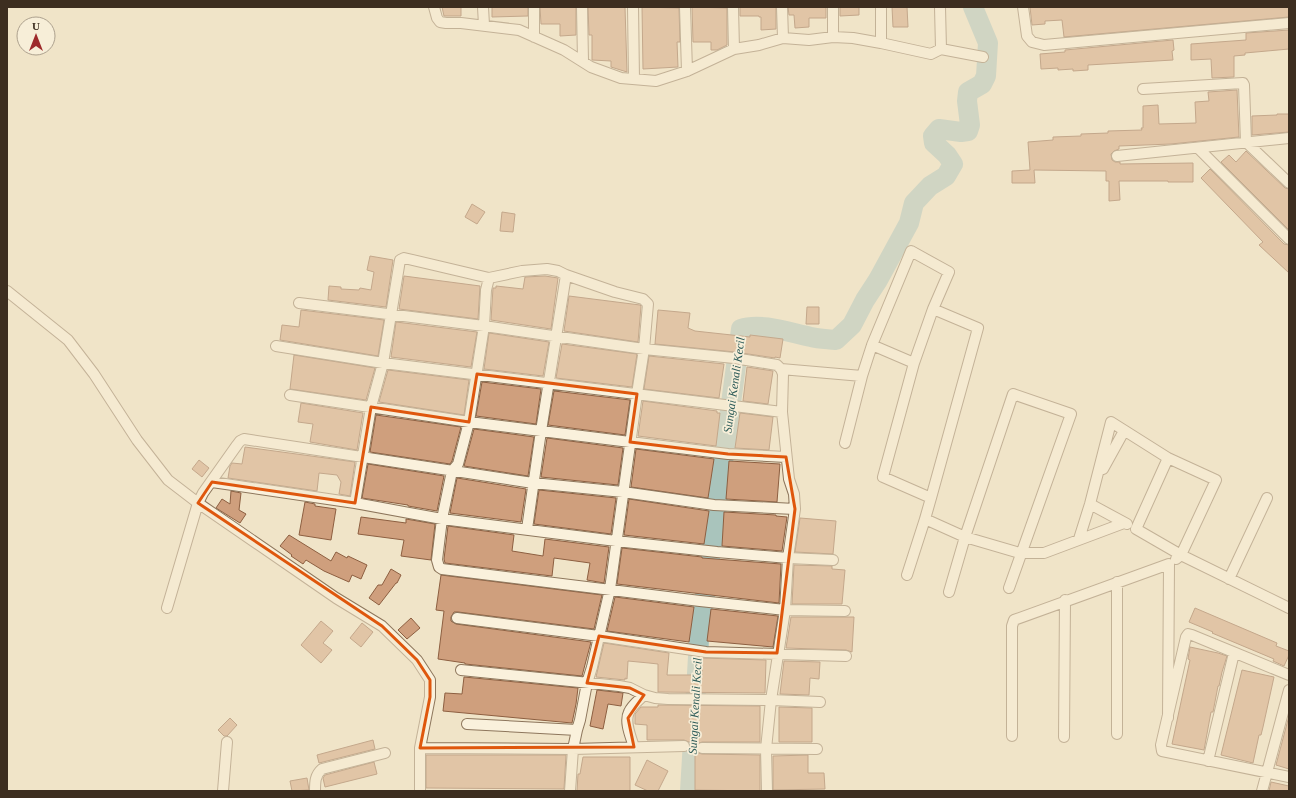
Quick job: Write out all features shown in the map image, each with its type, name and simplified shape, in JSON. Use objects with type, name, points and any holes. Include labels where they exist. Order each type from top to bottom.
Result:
[{"type":"street","points":[[434,7],[437,18],[440,22],[484,25],[519,30],[564,50],[592,67],[621,78],[656,81],[687,72],[734,49],[759,45],[782,38],[809,40],[833,37],[853,38],[931,54],[941,49],[983,57]]},
{"type":"street","points":[[483,7],[484,25]]},
{"type":"street","points":[[534,7],[534,37]]},
{"type":"street","points":[[582,7],[583,61]]},
{"type":"street","points":[[633,7],[634,79]]},
{"type":"street","points":[[685,7],[687,72]]},
{"type":"street","points":[[733,7],[734,49]]},
{"type":"street","points":[[782,7],[782,38]]},
{"type":"street","points":[[833,7],[833,37]]},
{"type":"street","points":[[881,7],[881,43]]},
{"type":"street","points":[[940,7],[941,49]]},
{"type":"street","points":[[1023,7],[1027,36],[1032,42],[1044,45],[1289,23]]},
{"type":"street","points":[[1143,90],[1243,83],[1246,142],[1289,183]]},
{"type":"street","points":[[1118,156],[1289,138]]},
{"type":"street","points":[[1198,148],[1289,239]]},
{"type":"street","points":[[844,443],[872,345],[911,251],[949,272],[933,309],[914,362],[883,477],[931,498]]},
{"type":"street","points":[[355,504],[364,458],[371,407],[383,363],[399,262],[401,259],[404,258],[488,278],[537,268],[558,270],[566,276],[614,292],[643,299],[648,304],[644,349],[610,589],[587,683],[573,749],[570,791]]},
{"type":"street","points":[[527,529],[548,383],[566,276]]},
{"type":"street","points":[[488,278],[484,326],[469,422],[458,464],[452,470],[442,519],[437,560],[442,569],[785,610],[845,611]]},
{"type":"street","points":[[7,291],[68,340],[94,374],[137,440],[168,480],[198,503],[336,598],[382,626],[417,660],[430,680],[430,697],[420,748],[420,791]]},
{"type":"street","points":[[299,303],[484,326],[644,349],[736,359],[777,366],[781,369],[862,376]]},
{"type":"street","points":[[907,575],[925,519],[978,328],[933,309]]},
{"type":"street","points":[[872,345],[914,362]]},
{"type":"street","points":[[276,346],[383,363],[735,405],[782,412]]},
{"type":"street","points":[[767,791],[766,749],[777,653],[785,610],[788,558],[795,509],[794,494],[789,479],[786,457],[782,412],[783,374],[781,369]]},
{"type":"street","points":[[949,592],[965,537],[1014,394],[1071,414],[1020,553],[1009,588]]},
{"type":"street","points":[[290,395],[469,422],[723,453],[786,457]]},
{"type":"street","points":[[1012,736],[1012,626],[1014,620],[1065,600],[1169,564],[1181,555],[1216,480],[1168,458],[1111,422],[1080,539]]},
{"type":"street","points":[[1096,482],[1124,431]]},
{"type":"street","points":[[167,608],[198,503],[203,493],[240,441],[244,439],[533,483],[623,492],[717,505],[795,509]]},
{"type":"street","points":[[1136,529],[1168,458]]},
{"type":"street","points":[[212,482],[442,519],[616,541],[788,558],[833,560]]},
{"type":"street","points":[[1229,579],[1266,498]]},
{"type":"street","points":[[1090,504],[1181,555],[1289,608]]},
{"type":"street","points":[[925,519],[965,537],[1020,553],[1044,553],[1124,523]]},
{"type":"street","points":[[1168,718],[1169,564]]},
{"type":"street","points":[[1117,582],[1117,734]]},
{"type":"street","points":[[1064,737],[1065,600]]},
{"type":"street","points":[[457,618],[599,636],[694,651],[846,656]]},
{"type":"street","points":[[1289,675],[1192,634],[1188,634],[1186,637],[1161,745],[1162,751],[1289,777]]},
{"type":"street","points":[[1208,761],[1234,653]]},
{"type":"street","points":[[461,670],[630,688],[644,695],[655,698],[820,702]]},
{"type":"street","points":[[634,747],[629,731],[629,712],[644,695]]},
{"type":"street","points":[[1262,791],[1288,695]]},
{"type":"street","points":[[467,724],[577,730]]},
{"type":"street","points":[[223,791],[227,742]]},
{"type":"street","points":[[420,748],[573,749],[684,746]]},
{"type":"street","points":[[702,748],[817,749]]},
{"type":"street","points":[[315,791],[318,773],[322,769],[384,754]]},
{"type":"highlighted area","points":[[477,374],[637,394],[630,442],[728,454],[786,457],[795,509],[777,653],[706,652],[599,636],[587,683],[630,688],[644,695],[628,718],[634,747],[420,748],[430,697],[430,680],[417,660],[382,626],[198,503],[212,482],[355,503],[371,407],[469,422]]},
{"type":"building","points":[[442,7],[461,7],[461,16],[444,16]]},
{"type":"building","points":[[492,7],[528,7],[528,16],[492,17]]},
{"type":"building","points":[[540,7],[576,7],[576,35],[560,36],[560,24],[541,24]]},
{"type":"building","points":[[588,7],[625,7],[627,72],[611,67],[611,61],[592,60],[592,35],[589,35]]},
{"type":"building","points":[[642,7],[679,8],[680,42],[677,42],[678,67],[643,69]]},
{"type":"building","points":[[692,7],[727,8],[727,45],[717,50],[711,50],[711,42],[693,42]]},
{"type":"building","points":[[740,7],[776,7],[776,29],[761,30],[761,17],[740,16]]},
{"type":"building","points":[[788,7],[826,7],[826,18],[809,18],[809,27],[795,28],[794,15],[789,15]]},
{"type":"building","points":[[840,7],[859,7],[859,15],[840,16]]},
{"type":"building","points":[[892,7],[907,7],[908,27],[893,27]]},
{"type":"building","points":[[1030,7],[1289,7],[1289,17],[1064,37],[1062,20],[1045,21],[1045,24],[1032,25]]},
{"type":"building","points":[[1289,30],[1289,49],[1245,53],[1245,55],[1234,56],[1234,77],[1212,78],[1211,59],[1191,60],[1191,44],[1246,40],[1246,33]]},
{"type":"building","points":[[1173,40],[1173,60],[1088,65],[1088,70],[1058,70],[1058,68],[1041,69],[1040,54],[1065,52],[1065,50]]},
{"type":"building","points":[[1237,90],[1239,137],[1171,144],[1119,146],[1119,149],[1111,154],[1112,160],[1115,162],[1120,162],[1120,164],[1193,163],[1193,182],[1119,181],[1120,200],[1109,201],[1109,181],[1106,181],[1106,171],[1034,170],[1035,183],[1012,183],[1012,171],[1030,170],[1028,142],[1053,140],[1053,137],[1108,133],[1108,131],[1142,130],[1143,106],[1158,105],[1159,124],[1196,123],[1195,102],[1209,101],[1208,92]]},
{"type":"building","points":[[1289,114],[1289,132],[1252,135],[1252,116]]},
{"type":"building","points":[[1246,151],[1285,188],[1289,189],[1289,230],[1221,162],[1229,155],[1236,162]]},
{"type":"building","points":[[1210,169],[1284,244],[1289,245],[1289,273],[1259,245],[1263,242],[1201,178]]},
{"type":"building","points":[[472,204],[485,212],[477,224],[465,217]]},
{"type":"building","points":[[502,212],[515,214],[513,232],[500,231]]},
{"type":"building","points":[[370,256],[393,260],[386,307],[328,300],[329,286],[341,287],[341,289],[359,290],[360,288],[371,290],[374,272],[367,270]]},
{"type":"building","points":[[404,276],[480,286],[478,319],[399,309]]},
{"type":"building","points":[[545,276],[558,278],[551,329],[491,320],[493,288],[496,288],[496,286],[523,289],[525,277]]},
{"type":"building","points":[[569,296],[640,305],[638,342],[564,331]]},
{"type":"building","points":[[807,307],[819,307],[819,324],[806,324]]},
{"type":"building","points":[[301,310],[384,320],[378,356],[280,340],[282,325],[299,327]]},
{"type":"building","points":[[658,310],[690,313],[688,328],[695,331],[783,339],[780,358],[655,344]]},
{"type":"building","points":[[396,322],[477,332],[471,367],[391,357]]},
{"type":"building","points":[[489,333],[549,342],[543,376],[484,369]]},
{"type":"building","points":[[562,344],[637,354],[632,387],[556,378]]},
{"type":"building","points":[[294,355],[375,368],[366,400],[290,389]]},
{"type":"building","points":[[649,356],[724,364],[719,398],[644,389]]},
{"type":"building","points":[[747,367],[773,371],[768,404],[743,401]]},
{"type":"building","points":[[388,370],[469,380],[464,415],[379,402]]},
{"type":"building","points":[[482,382],[541,389],[536,424],[476,416]]},
{"type":"building","points":[[554,391],[630,400],[625,435],[548,425]]},
{"type":"building","points":[[643,401],[717,411],[717,413],[720,413],[716,446],[638,436]]},
{"type":"building","points":[[301,403],[363,413],[357,450],[310,442],[313,424],[298,422]]},
{"type":"building","points":[[740,413],[773,417],[769,450],[735,448]]},
{"type":"building","points":[[376,415],[461,427],[452,461],[450,464],[370,452]]},
{"type":"building","points":[[474,429],[534,437],[528,476],[464,466]]},
{"type":"building","points":[[547,438],[623,448],[618,485],[541,477]]},
{"type":"building","points":[[245,447],[355,462],[350,496],[339,494],[341,482],[337,475],[319,473],[317,491],[228,478],[232,463],[242,464]]},
{"type":"building","points":[[636,449],[714,459],[708,498],[631,487]]},
{"type":"building","points":[[199,460],[209,468],[202,477],[192,469]]},
{"type":"building","points":[[729,461],[780,464],[777,502],[726,499]]},
{"type":"building","points":[[368,464],[444,476],[437,511],[362,498]]},
{"type":"building","points":[[457,478],[526,489],[521,522],[450,513]]},
{"type":"building","points":[[539,490],[616,498],[611,534],[534,524]]},
{"type":"building","points":[[231,491],[241,493],[239,510],[246,514],[240,523],[216,508],[222,499],[230,504]]},
{"type":"building","points":[[629,499],[709,511],[704,544],[624,535]]},
{"type":"building","points":[[305,502],[315,504],[315,506],[336,509],[331,540],[299,535]]},
{"type":"building","points":[[724,512],[787,517],[782,551],[722,546]]},
{"type":"building","points":[[361,517],[406,523],[406,519],[435,524],[431,560],[401,556],[404,540],[358,534]]},
{"type":"building","points":[[800,518],[836,521],[833,554],[795,552]]},
{"type":"building","points":[[448,526],[514,535],[512,551],[543,556],[545,539],[609,547],[604,583],[587,580],[590,563],[554,558],[552,576],[445,563],[444,559]]},
{"type":"building","points":[[289,535],[331,561],[336,552],[347,558],[348,556],[367,565],[361,579],[352,575],[349,582],[324,571],[306,560],[303,564],[280,546]]},
{"type":"building","points":[[622,548],[702,558],[781,564],[779,603],[617,584]]},
{"type":"building","points":[[794,565],[832,566],[832,569],[845,570],[842,604],[792,604]]},
{"type":"building","points":[[391,569],[401,575],[397,583],[379,605],[369,598],[378,585],[382,585]]},
{"type":"building","points":[[441,575],[602,595],[594,629],[458,612],[454,612],[451,617],[451,621],[456,624],[591,642],[582,676],[465,664],[438,659],[444,611],[436,610]]},
{"type":"building","points":[[615,597],[694,607],[689,642],[607,631]]},
{"type":"building","points":[[1195,608],[1277,643],[1276,646],[1289,651],[1289,655],[1284,666],[1273,661],[1274,659],[1189,622]]},
{"type":"building","points":[[711,609],[778,616],[773,647],[707,641]]},
{"type":"building","points":[[791,617],[854,617],[852,652],[846,650],[786,648]]},
{"type":"building","points":[[411,618],[420,628],[407,639],[398,630]]},
{"type":"building","points":[[321,621],[333,631],[323,643],[332,650],[321,663],[301,645]]},
{"type":"building","points":[[362,623],[373,632],[361,647],[350,638]]},
{"type":"building","points":[[604,643],[669,653],[667,675],[702,675],[702,658],[766,660],[765,693],[658,692],[658,664],[628,661],[627,679],[625,678],[625,680],[596,677]]},
{"type":"building","points":[[1190,647],[1227,656],[1218,686],[1213,712],[1211,712],[1204,750],[1172,744],[1190,660],[1188,659]]},
{"type":"building","points":[[784,661],[820,662],[819,679],[810,678],[809,695],[780,694]]},
{"type":"building","points":[[1242,670],[1274,677],[1253,763],[1221,755]]},
{"type":"building","points":[[464,677],[578,688],[572,723],[443,711],[445,693],[462,694]]},
{"type":"building","points":[[597,690],[623,693],[621,706],[608,704],[603,729],[590,726]]},
{"type":"building","points":[[658,705],[760,706],[760,742],[702,742],[697,744],[696,748],[698,753],[702,754],[760,755],[760,791],[695,790],[695,742],[684,740],[647,740],[647,725],[635,724],[635,714],[641,707],[658,707]]},
{"type":"building","points":[[779,707],[812,708],[812,742],[779,742]]},
{"type":"building","points":[[1289,716],[1289,769],[1276,765]]},
{"type":"building","points":[[230,718],[237,725],[227,736],[224,736],[218,730]]},
{"type":"building","points":[[373,740],[375,749],[319,763],[317,755]]},
{"type":"building","points":[[426,755],[566,755],[564,789],[426,788]]},
{"type":"building","points":[[808,755],[808,773],[824,773],[825,789],[773,790],[773,756]]},
{"type":"building","points":[[583,757],[630,757],[630,791],[577,791],[578,774],[580,774]]},
{"type":"building","points":[[647,760],[668,771],[658,791],[648,791],[635,785]]},
{"type":"building","points":[[374,762],[377,774],[325,787],[323,778],[325,775]]},
{"type":"building","points":[[307,778],[309,790],[292,791],[290,781]]},
{"type":"building","points":[[1271,782],[1289,786],[1289,791],[1269,791]]},
{"type":"waterway","name":"Sungai Kenali Kecil","points":[[690,791],[699,640],[741,329],[749,327],[767,327],[814,338],[836,340],[852,325],[909,223],[914,203],[930,186],[946,176],[953,164],[947,155],[934,143],[933,136],[939,129],[961,132],[968,131],[970,125],[967,101],[968,92],[982,84],[986,76],[988,43],[973,7]]}]
